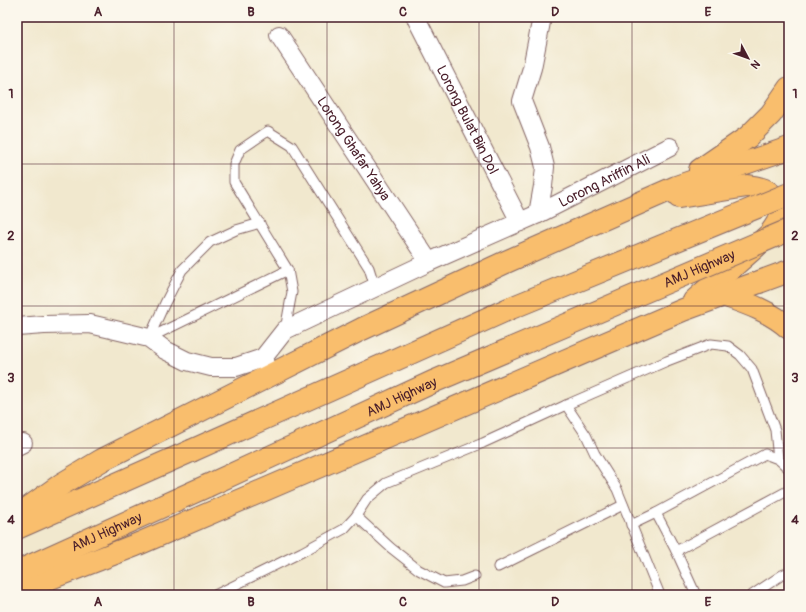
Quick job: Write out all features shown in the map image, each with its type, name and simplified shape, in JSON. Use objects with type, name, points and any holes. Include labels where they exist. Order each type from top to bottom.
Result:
[{"type":"main road","points":[[676,187],[748,137],[771,114],[789,88]]},
{"type":"main road","points":[[17,516],[62,484],[102,460],[267,367],[397,313],[508,261],[676,187],[789,148]]},
{"type":"main road","points":[[640,203],[747,186],[758,187],[769,191],[780,204],[782,212],[778,222],[770,234],[683,310]]},
{"type":"main road","points":[[17,528],[512,308],[789,194]]},
{"type":"main road","name":"AMJ Highway","points":[[17,572],[436,381],[789,230]]},
{"type":"main road","points":[[17,591],[143,542],[683,310],[789,271]]},
{"type":"main road","points":[[723,295],[748,304],[777,318],[789,328]]},
{"type":"street","points":[[538,214],[544,186],[545,167],[540,147],[522,101],[532,68],[542,17]]},
{"type":"street","name":"Lorong Bulat Bin Dol","points":[[416,18],[520,222]]},
{"type":"street","name":"Lorong Ghafar Yahya","points":[[279,35],[429,262]]},
{"type":"street","name":"Lorong Ariffin Ali","points":[[285,330],[429,262],[538,214],[670,147]]},
{"type":"street","points":[[17,327],[90,324],[149,338],[165,350],[187,361],[211,367],[267,367],[285,330]]},
{"type":"lane","points":[[285,330],[292,292],[288,270],[234,182],[234,164],[240,150],[268,131],[292,146],[369,268],[375,287]]},
{"type":"lane","points":[[149,338],[182,270],[210,242],[236,230],[260,223]]},
{"type":"lane","points":[[149,338],[288,270]]},
{"type":"lane","points":[[215,595],[302,552],[344,529],[356,516],[367,499],[386,482],[483,443],[667,361],[711,344],[728,346],[740,355],[752,370],[775,430],[778,459]]},
{"type":"lane","points":[[566,405],[586,435],[595,454],[617,489],[660,595]]},
{"type":"lane","points":[[631,525],[765,454],[778,459],[789,469]]},
{"type":"lane","points":[[676,551],[789,490]]},
{"type":"lane","points":[[498,567],[623,505]]},
{"type":"lane","points":[[656,513],[676,551],[696,595]]},
{"type":"lane","points":[[356,516],[391,548],[419,570],[444,583],[462,581],[476,576]]},
{"type":"lane","points":[[752,595],[789,572]]}]
